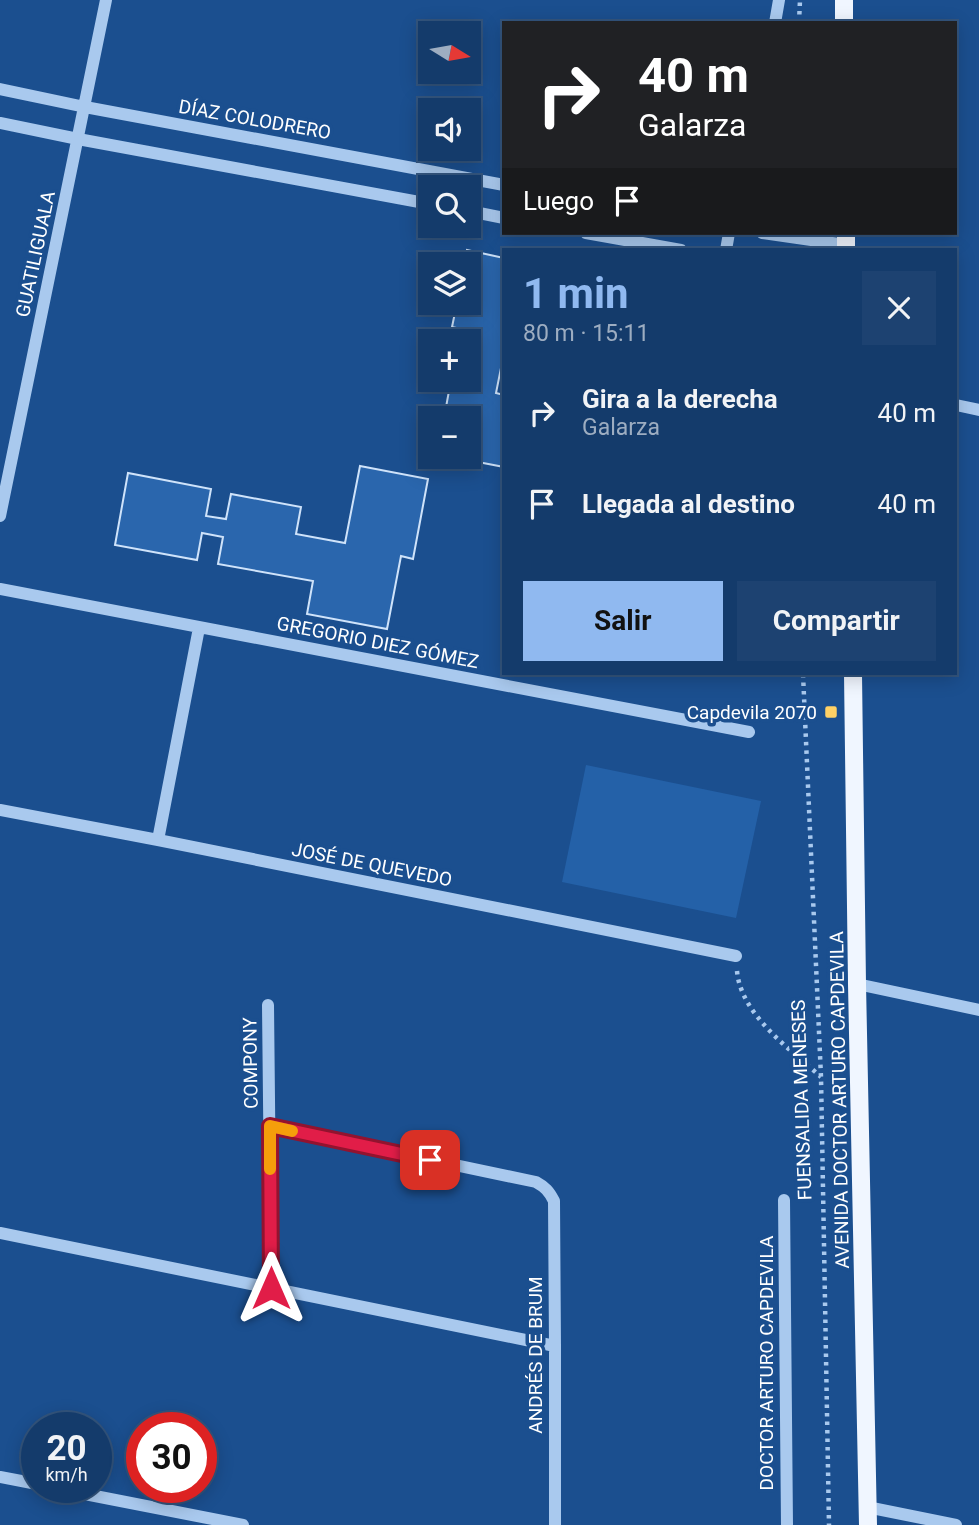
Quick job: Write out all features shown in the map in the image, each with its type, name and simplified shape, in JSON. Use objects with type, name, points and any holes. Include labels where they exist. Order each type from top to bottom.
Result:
[{"type":"main road","points":[[844,0],[844,21]]},
{"type":"main road","name":"AVENIDA DOCTOR ARTURO CAPDEVILA","points":[[853,675],[868,1516]]},
{"type":"street","name":"GUATILIGUALA","points":[[0,516],[106,0]]},
{"type":"street","points":[[775,21],[779,0]]},
{"type":"street","name":"DÍAZ COLODRERO","points":[[0,89],[502,185]]},
{"type":"street","points":[[0,123],[418,202]]},
{"type":"street","points":[[481,213],[502,218]]},
{"type":"street","points":[[597,235],[670,248]]},
{"type":"street","points":[[779,235],[846,243]]},
{"type":"street","points":[[957,405],[979,410]]},
{"type":"street","name":"GREGORIO DIEZ GÓMEZ","points":[[0,589],[750,732]]},
{"type":"street","points":[[158,840],[199,628]]},
{"type":"street","name":"JOSÉ DE QUEVEDO","points":[[0,810],[736,956]]},
{"type":"street","points":[[857,984],[979,1010]]},
{"type":"street","name":"COMPONY","points":[[268,1005],[271,1288]]},
{"type":"street","name":"ANDRÉS DE BRUM","points":[[270,1126],[536,1182],[545,1187],[554,1200],[555,1525]]},
{"type":"street","name":"DOCTOR ARTURO CAPDEVILA","points":[[784,1200],[786,1525]]},
{"type":"street","points":[[0,1233],[555,1346]]},
{"type":"street","points":[[0,1477],[21,1481]]},
{"type":"street","points":[[112,1499],[243,1525]]},
{"type":"street","points":[[868,1516],[956,1525]]},
{"type":"path","points":[[799,21],[800,0]]},
{"type":"path","name":"FUENSALIDA MENESES","points":[[803,675],[821,1077],[829,1525]]},
{"type":"path","points":[[736,956],[738,978],[746,1002],[760,1021],[821,1077]]},
{"type":"shaded area","points":[[586,765],[761,801],[736,918],[562,882]]},
{"type":"building","points":[[481,253],[502,258],[502,363],[496,393],[502,394],[502,467],[481,463],[481,406],[446,406],[449,392],[481,392],[481,329],[452,327],[454,315],[481,315]]},
{"type":"building","points":[[360,466],[428,479],[413,559],[401,556],[387,629],[307,614],[313,581],[218,564],[223,537],[202,533],[197,560],[115,545],[128,473],[211,489],[206,516],[226,519],[231,494],[301,507],[296,534],[345,543]]},
{"type":"slow traffic","points":[[270,1169],[270,1126],[292,1131]]},
{"type":"place","name":"Capdevila 2070","points":[[831,712]]},
{"type":"route","points":[[271,1288],[270,1126],[430,1160]]}]
